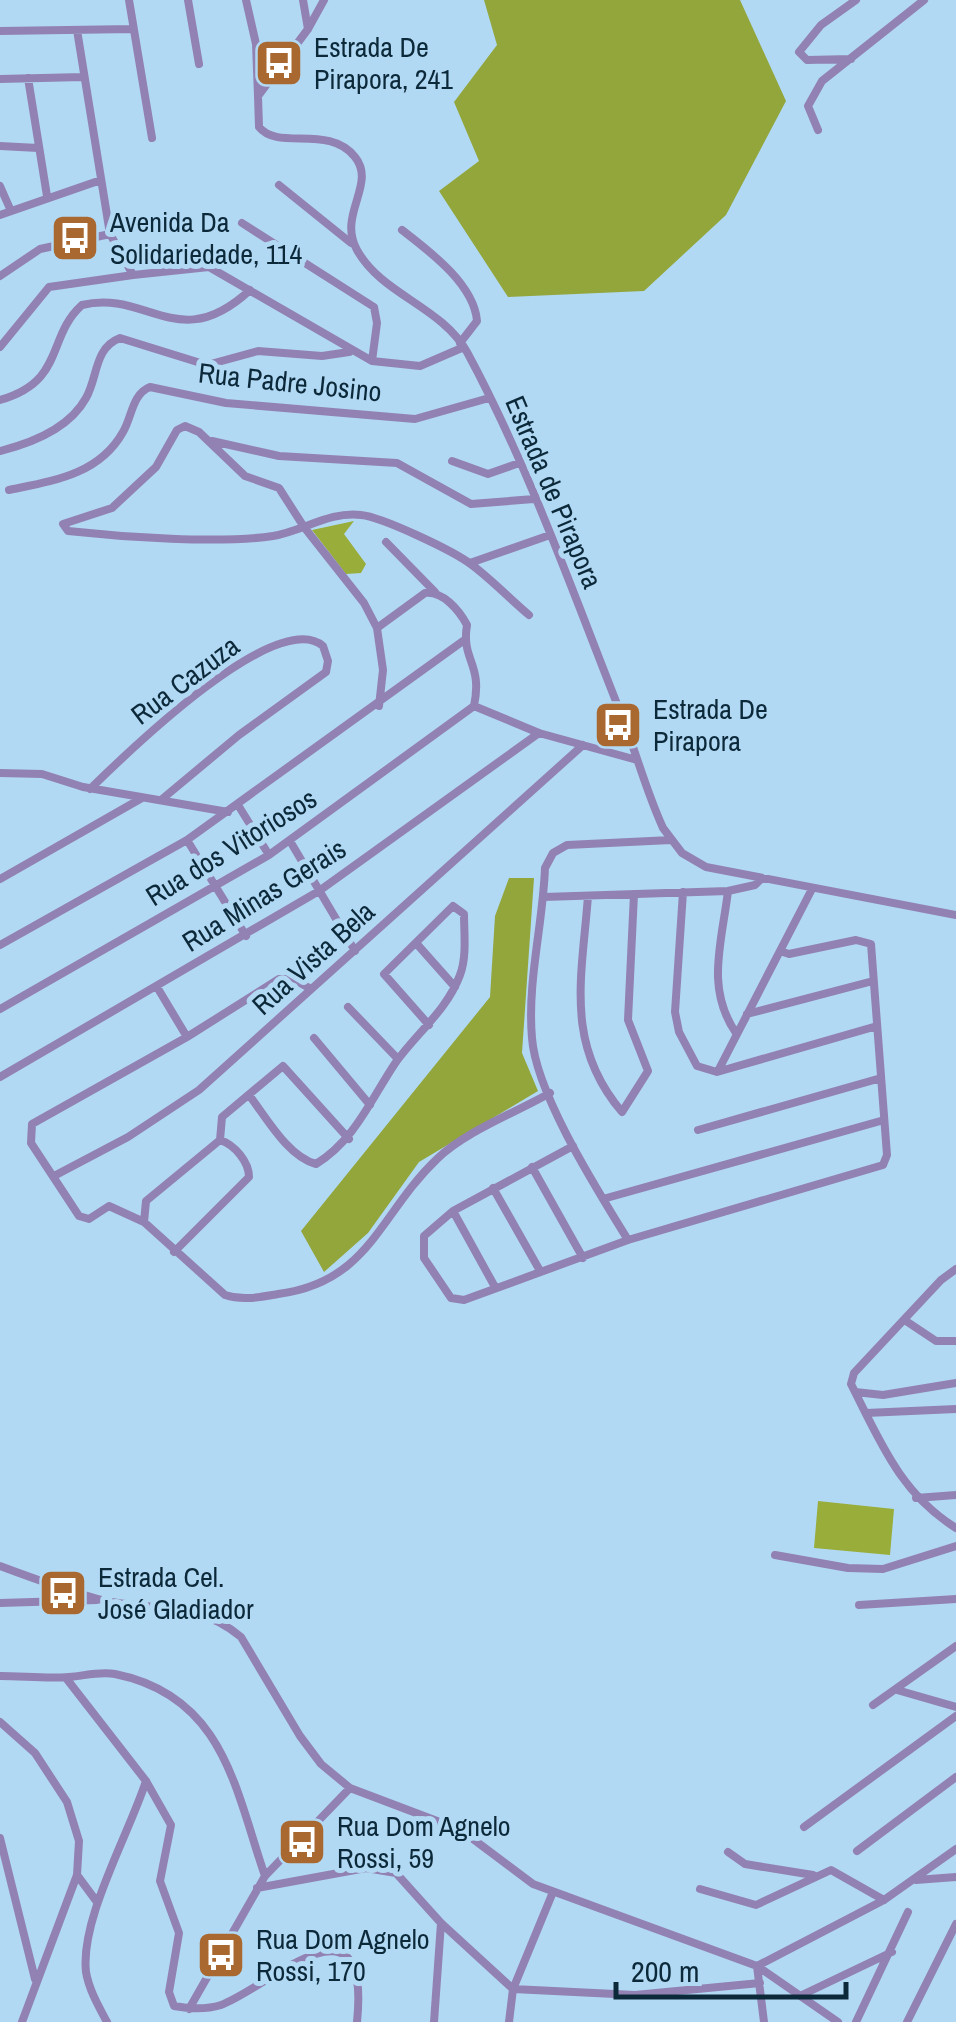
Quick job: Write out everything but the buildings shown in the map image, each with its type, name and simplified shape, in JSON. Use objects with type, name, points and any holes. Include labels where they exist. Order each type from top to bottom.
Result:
[{"type":"street","points":[[128,0],[152,138]]},
{"type":"street","points":[[188,0],[199,64]]},
{"type":"street","points":[[246,0],[256,44],[262,132],[332,140],[355,157],[362,181],[349,223],[354,246]]},
{"type":"street","points":[[303,0],[308,29]]},
{"type":"street","points":[[258,96],[308,29],[324,0]]},
{"type":"street","points":[[850,59],[807,60],[798,52],[834,14],[856,0]]},
{"type":"street","points":[[818,130],[808,111],[822,81],[924,0]]},
{"type":"street","points":[[0,30],[133,28]]},
{"type":"street","points":[[77,30],[110,234],[133,276]]},
{"type":"street","points":[[0,78],[83,76]]},
{"type":"street","points":[[28,78],[47,196]]},
{"type":"street","points":[[0,146],[38,148]]},
{"type":"street","points":[[0,215],[101,180]]},
{"type":"street","name":"Estrada de Pirapora","points":[[279,185],[354,246],[382,280],[427,310],[462,345],[550,535],[671,840]]},
{"type":"street","points":[[0,186],[11,210]]},
{"type":"street","points":[[242,222],[374,307],[377,322],[372,361]]},
{"type":"street","points":[[0,347],[48,287],[202,266],[250,290],[349,352],[372,361],[420,366],[462,345],[477,321],[472,302],[452,275],[402,230]]},
{"type":"street","points":[[0,276],[40,249],[110,234]]},
{"type":"street","points":[[0,400],[34,384],[51,366],[71,318],[82,305],[115,304],[185,322],[231,305],[250,290]]},
{"type":"street","points":[[0,451],[32,442],[66,420],[86,398],[100,355],[120,338],[207,365],[258,351],[322,356],[349,352]]},
{"type":"street","name":"Rua Padre Josino","points":[[9,490],[82,472],[119,438],[140,393],[150,387],[226,403],[415,419],[489,398]]},
{"type":"street","points":[[379,706],[383,670],[377,628],[364,603],[304,527],[279,488],[244,476],[191,428],[181,428],[156,467],[112,508],[63,524],[68,531],[80,532],[256,537],[304,527],[340,515],[373,517],[470,563],[529,615]]},
{"type":"street","points":[[208,440],[280,456],[397,463],[471,504],[534,499]]},
{"type":"street","points":[[452,461],[488,474],[519,463]]},
{"type":"street","points":[[470,563],[550,535]]},
{"type":"street","points":[[386,542],[464,620],[464,641],[479,675],[474,706],[539,733],[638,760]]},
{"type":"street","points":[[377,628],[426,594],[435,592]]},
{"type":"street","name":"Rua Cazuza","points":[[90,789],[185,704],[263,648],[311,639],[322,646],[328,660],[326,672],[238,735],[161,800]]},
{"type":"street","points":[[0,945],[187,840],[379,706],[464,641]]},
{"type":"street","name":"Rua dos Vitoriosos","points":[[0,1010],[269,855],[474,706]]},
{"type":"street","name":"Rua Minas Gerais","points":[[0,1076],[320,892],[539,733]]},
{"type":"street","name":"Rua Vista Bela","points":[[54,1176],[128,1137],[200,1090],[582,745]]},
{"type":"street","points":[[0,773],[60,778],[90,789],[228,812]]},
{"type":"street","points":[[0,878],[142,798]]},
{"type":"street","points":[[238,805],[269,855]]},
{"type":"street","points":[[187,840],[246,936]]},
{"type":"street","points":[[628,1240],[573,1146],[535,1062],[531,1026],[546,864],[562,847],[671,840],[693,862],[956,915]]},
{"type":"street","points":[[290,841],[355,952]]},
{"type":"street","points":[[544,898],[728,891],[762,878]]},
{"type":"street","points":[[717,1072],[812,889]]},
{"type":"street","points":[[728,891],[716,989],[720,1010],[736,1033]]},
{"type":"street","points":[[683,892],[675,1012],[679,1032],[697,1066],[717,1072],[877,1026]]},
{"type":"street","points":[[588,896],[579,1029],[610,1098],[622,1112],[648,1071],[628,1020],[634,894]]},
{"type":"street","points":[[249,1095],[309,1163],[316,1164],[348,1140],[398,1059],[429,1025],[455,987],[463,965],[464,914],[454,906],[384,974],[429,1025]]},
{"type":"street","points":[[573,1146],[454,1211],[424,1236],[424,1258],[454,1300],[628,1240],[877,1169],[887,1155],[868,939],[789,954],[780,951]]},
{"type":"street","points":[[416,943],[455,987]]},
{"type":"street","points":[[311,989],[293,979],[279,979],[187,1037],[32,1124],[32,1143],[84,1219],[109,1206],[144,1222],[174,1252],[232,1297],[287,1293],[326,1282],[356,1262],[438,1158],[550,1093]]},
{"type":"street","points":[[747,1014],[873,982]]},
{"type":"street","points":[[157,988],[187,1037]]},
{"type":"street","points":[[348,1007],[398,1059]]},
{"type":"street","points":[[314,1038],[370,1105]]},
{"type":"street","points":[[144,1222],[146,1201],[220,1140],[222,1116],[283,1066],[348,1140]]},
{"type":"street","points":[[698,1130],[881,1078]]},
{"type":"street","points":[[603,1199],[884,1120]]},
{"type":"street","points":[[174,1252],[248,1178],[240,1156],[220,1140]]},
{"type":"street","points":[[532,1167],[583,1258]]},
{"type":"street","points":[[493,1188],[539,1270]]},
{"type":"street","points":[[454,1211],[496,1287]]},
{"type":"street","points":[[956,1270],[941,1280],[854,1373],[851,1384],[892,1464],[916,1498],[956,1528]]},
{"type":"street","points":[[906,1321],[936,1341],[956,1341]]},
{"type":"street","points":[[855,1392],[882,1394],[956,1383]]},
{"type":"street","points":[[866,1413],[956,1408]]},
{"type":"street","points":[[916,1498],[956,1495]]},
{"type":"street","points":[[775,1555],[848,1568],[884,1569],[956,1546]]},
{"type":"street","points":[[0,1566],[101,1600]]},
{"type":"street","points":[[32,1603],[35,1578]]},
{"type":"street","points":[[859,1606],[956,1599]]},
{"type":"street","points":[[0,1604],[101,1600],[186,1607],[228,1625],[241,1637],[300,1736],[321,1764],[350,1788],[461,1830],[510,1870],[554,1892],[757,1966],[838,2022]]},
{"type":"street","points":[[873,1705],[952,1654],[956,1646]]},
{"type":"street","points":[[0,1676],[66,1678],[101,1673],[142,1682],[174,1698],[202,1723],[230,1765],[265,1876]]},
{"type":"street","points":[[66,1678],[146,1781],[170,1825],[160,1881],[179,1933],[170,1997],[174,2006],[189,2009],[221,2005],[290,1962],[323,1951],[343,1957],[354,1968],[358,1983],[357,2022]]},
{"type":"street","points":[[897,1690],[956,1707]]},
{"type":"street","points":[[804,1828],[956,1716]]},
{"type":"street","points":[[0,1722],[35,1753],[67,1802],[78,1841],[78,1876],[35,1979],[22,2022]]},
{"type":"street","points":[[857,1851],[956,1777]]},
{"type":"street","points":[[107,2022],[86,1973],[97,1902],[146,1781]]},
{"type":"street","points":[[189,2009],[265,1876],[350,1788]]},
{"type":"street","points":[[0,1838],[35,1979]]},
{"type":"street","points":[[757,1966],[884,1900],[956,1849]]},
{"type":"street","points":[[728,1852],[745,1864],[816,1875]]},
{"type":"street","points":[[257,1888],[380,1868],[396,1873],[442,1923],[513,1989],[635,1995],[760,1983]]},
{"type":"street","points":[[700,1889],[756,1905],[816,1875],[837,1870],[884,1900]]},
{"type":"street","points":[[78,1876],[97,1902]]},
{"type":"street","points":[[916,1880],[956,1877]]},
{"type":"street","points":[[508,2022],[513,1989],[554,1892]]},
{"type":"street","points":[[856,2022],[908,1912]]},
{"type":"street","points":[[434,2022],[442,1923]]},
{"type":"street","points":[[907,2022],[956,1924]]},
{"type":"street","points":[[802,1994],[892,1952]]},
{"type":"street","points":[[757,1966],[764,2022]]},
{"type":"street","points":[[823,2022],[824,2011]]},
{"type":"green space","points":[[484,0],[740,0],[786,101],[726,215],[644,291],[508,297],[439,191],[479,161],[454,102],[497,45]]},
{"type":"green space","points":[[354,521],[344,534],[366,564],[361,573],[346,574],[312,530]]},
{"type":"green space","points":[[509,878],[534,878],[522,1053],[538,1091],[419,1162],[368,1233],[324,1272],[301,1231],[490,997],[495,916]]},
{"type":"green space","points":[[818,1501],[894,1509],[890,1555],[814,1548]]},
{"type":"place","name":"Estrada De Pirapora, 241","points":[[279,63]]},
{"type":"place","name":"Avenida Da Solidariedade, 114","points":[[75,238]]},
{"type":"place","name":"Estrada De Pirapora","points":[[618,725]]},
{"type":"place","name":"Estrada Cel. José Gladiador","points":[[63,1593]]},
{"type":"place","name":"Rua Dom Agnelo Rossi, 59","points":[[302,1842]]},
{"type":"place","name":"Rua Dom Agnelo Rossi, 170","points":[[221,1955]]}]
